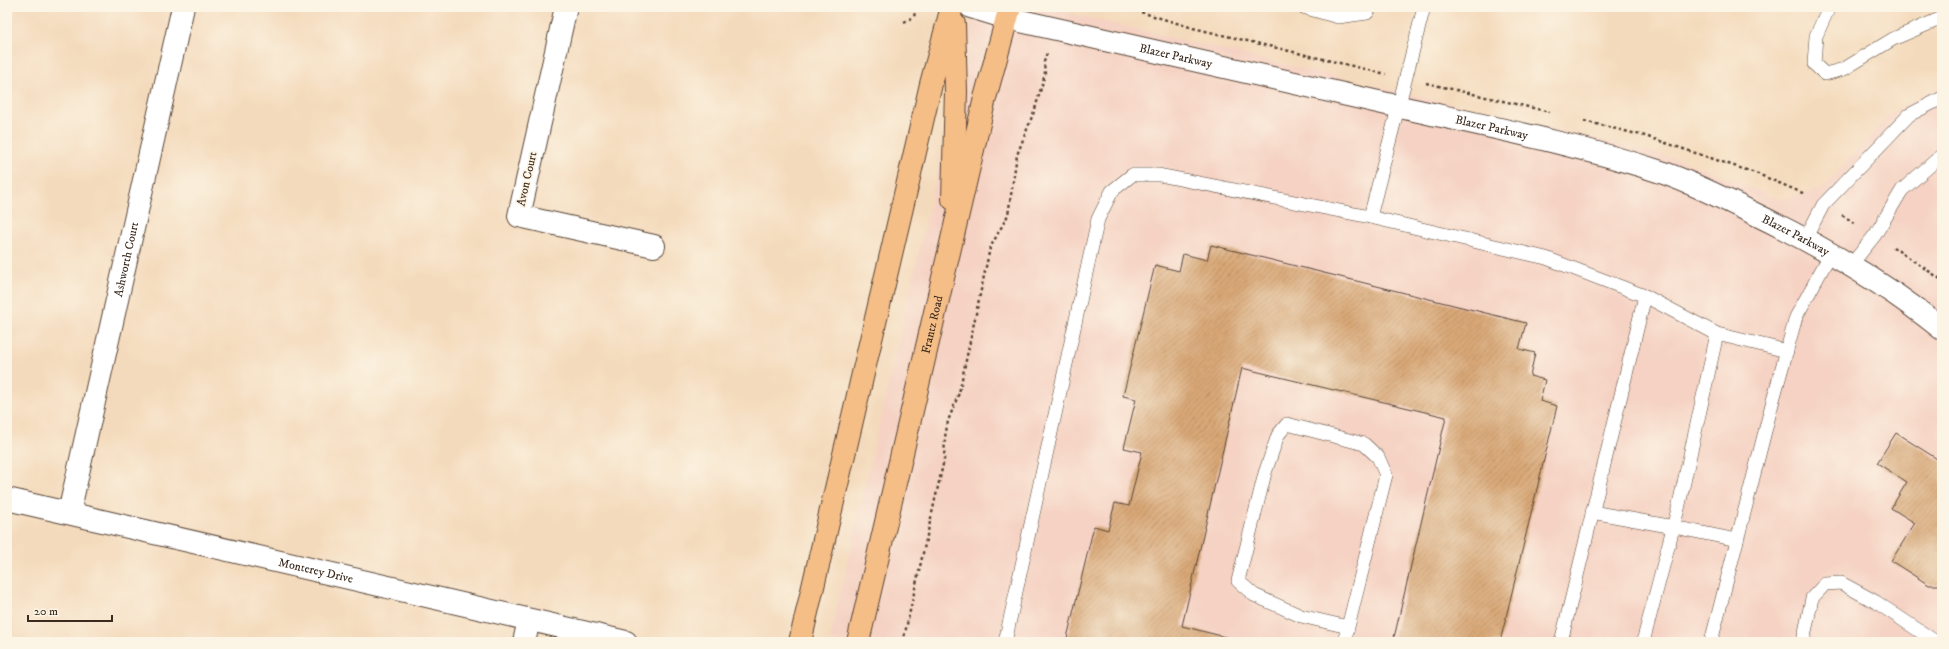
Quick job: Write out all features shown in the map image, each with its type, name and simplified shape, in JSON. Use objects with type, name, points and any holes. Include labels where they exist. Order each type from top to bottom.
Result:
[{"type":"main road","points":[[952,7],[956,91],[952,244]]},
{"type":"main road","points":[[800,642],[931,84],[952,7]]},
{"type":"main road","name":"Frantz Road","points":[[858,642],[1007,11]]},
{"type":"street","name":"Ashworth Court","points":[[69,513],[183,7]]},
{"type":"street","name":"Avon Court","points":[[566,7],[519,216],[654,246]]},
{"type":"street","name":"Blazer Parkway","points":[[971,7],[1007,11],[1052,28],[1398,106],[1605,155],[1666,174],[1714,193],[1831,253],[1883,285],[1942,329]]},
{"type":"street","name":"Monterey Drive","points":[[7,499],[626,642]]},
{"type":"street","points":[[524,642],[529,620]]},
{"type":"lane","points":[[1303,7],[1338,17],[1367,13],[1371,7]]},
{"type":"lane","points":[[1370,217],[1424,7]]},
{"type":"lane","points":[[1828,7],[1816,36],[1814,64],[1825,74],[1844,69],[1893,39],[1942,18]]},
{"type":"lane","points":[[1805,239],[1823,204],[1909,115],[1942,98]]},
{"type":"lane","points":[[1851,265],[1875,235],[1902,190],[1942,155]]},
{"type":"lane","points":[[1005,642],[1098,219],[1112,191],[1132,175],[1159,175],[1370,217],[1546,258],[1644,296],[1717,334],[1787,351]]},
{"type":"lane","points":[[1710,642],[1796,316],[1831,253]]},
{"type":"lane","points":[[1561,642],[1644,296]]},
{"type":"lane","points":[[1643,642],[1674,526],[1717,334]]},
{"type":"lane","points":[[1344,642],[1348,627],[1386,475],[1378,457],[1364,444],[1287,424],[1278,435],[1265,473],[1238,581],[1254,595],[1301,616],[1348,627]]},
{"type":"lane","points":[[1592,512],[1674,526],[1737,540]]},
{"type":"lane","points":[[1803,642],[1812,598],[1825,584],[1841,583],[1876,602],[1936,642]]},
{"type":"path","points":[[904,22],[914,17],[916,7]]},
{"type":"path","points":[[903,642],[944,460],[945,437],[948,421],[959,393],[990,248],[1008,215],[1017,155],[1035,109],[1045,74],[1044,62],[1052,28]]},
{"type":"shaded area","points":[[975,7],[1043,7],[1443,102],[1679,159],[1779,199],[1822,189],[1890,114],[1942,84],[1942,642],[829,642]]},
{"type":"building","points":[[1211,245],[1526,323],[1519,349],[1535,353],[1530,376],[1545,380],[1540,401],[1557,406],[1500,642],[1393,642],[1446,417],[1242,368],[1182,626],[1245,642],[1066,642],[1094,526],[1108,530],[1115,503],[1129,506],[1142,452],[1124,448],[1136,399],[1123,396],[1155,265],[1179,271],[1183,254],[1207,260]]},
{"type":"building","points":[[1896,433],[1942,462],[1942,585],[1929,585],[1891,561],[1915,523],[1891,508],[1907,482],[1877,463]]}]
